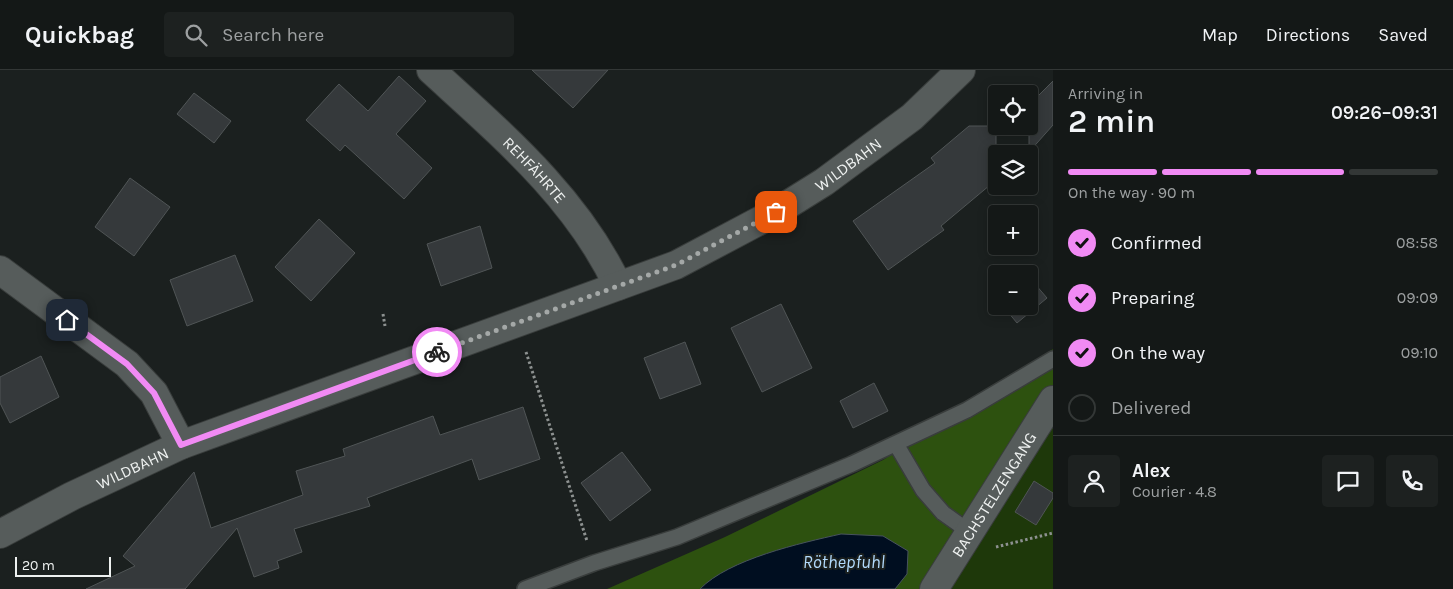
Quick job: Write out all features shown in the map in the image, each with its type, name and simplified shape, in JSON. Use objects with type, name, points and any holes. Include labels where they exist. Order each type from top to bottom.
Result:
[{"type":"street","name":"REHFÄHRTE","points":[[432,70],[517,148],[557,194],[594,240],[618,286]]},
{"type":"street","name":"WILDBAHN","points":[[0,534],[72,496],[181,445],[676,265],[776,212],[824,182],[912,117],[961,70]]},
{"type":"street","points":[[0,270],[127,364],[154,393],[181,445]]},
{"type":"street","name":"BACHSTELZENGANG","points":[[934,589],[1053,400]]},
{"type":"lane","points":[[525,589],[594,562],[678,537],[896,444],[968,410],[1053,359]]},
{"type":"lane","points":[[896,444],[923,490],[967,538]]},
{"type":"path","points":[[383,314],[385,326]]},
{"type":"path","points":[[517,323],[594,562]]},
{"type":"path","points":[[967,538],[974,548],[989,549],[1053,533]]},
{"type":"green space","points":[[1053,349],[1053,386],[958,539],[924,589],[607,589],[725,537],[883,460]]},
{"type":"green space","points":[[1053,427],[1053,589],[950,589]]},
{"type":"water","name":"Röthepfuhl","points":[[841,534],[883,536],[908,551],[907,574],[895,589],[700,589],[713,578],[747,561],[786,547]]},
{"type":"building","points":[[532,70],[608,70],[573,108]]},
{"type":"building","points":[[399,76],[426,101],[396,134],[432,168],[404,199],[345,145],[340,151],[306,120],[339,84],[368,111]]},
{"type":"building","points":[[1053,81],[1053,125],[1035,145],[1029,145],[1029,135],[1038,135],[1038,96]]},
{"type":"building","points":[[194,93],[231,121],[214,143],[177,114]]},
{"type":"building","points":[[969,126],[988,126],[988,135],[996,135],[996,145],[988,145],[988,187],[941,226],[944,230],[888,270],[853,221],[935,163],[931,158]]},
{"type":"building","points":[[130,178],[170,207],[134,256],[95,227]]},
{"type":"building","points":[[319,219],[355,253],[311,301],[275,267]]},
{"type":"building","points":[[480,226],[492,268],[441,286],[427,244]]},
{"type":"building","points":[[235,255],[253,301],[187,326],[170,280]]},
{"type":"building","points":[[1038,288],[1047,298],[1038,306]]},
{"type":"building","points":[[781,304],[812,368],[762,392],[731,328]]},
{"type":"building","points":[[1010,315],[1027,315],[1017,323]]},
{"type":"building","points":[[685,342],[701,384],[660,399],[644,358]]},
{"type":"building","points":[[41,356],[59,397],[10,423],[0,403],[0,377]]},
{"type":"building","points":[[874,383],[888,411],[853,428],[840,401]]},
{"type":"building","points":[[523,407],[540,459],[479,480],[472,459],[367,498],[370,506],[294,529],[302,552],[277,561],[279,568],[254,577],[237,528],[185,589],[86,589],[135,566],[123,556],[194,472],[211,528],[303,495],[296,471],[345,456],[343,449],[433,416],[440,435]]},
{"type":"building","points":[[622,452],[651,490],[610,521],[581,483]]},
{"type":"building","points":[[1034,481],[1053,493],[1053,498],[1036,525],[1015,512]]},
{"type":"way so far","points":[[437,352],[676,265],[776,212]]},
{"type":"route","points":[[67,320],[127,364],[154,393],[181,445],[437,352]]}]
